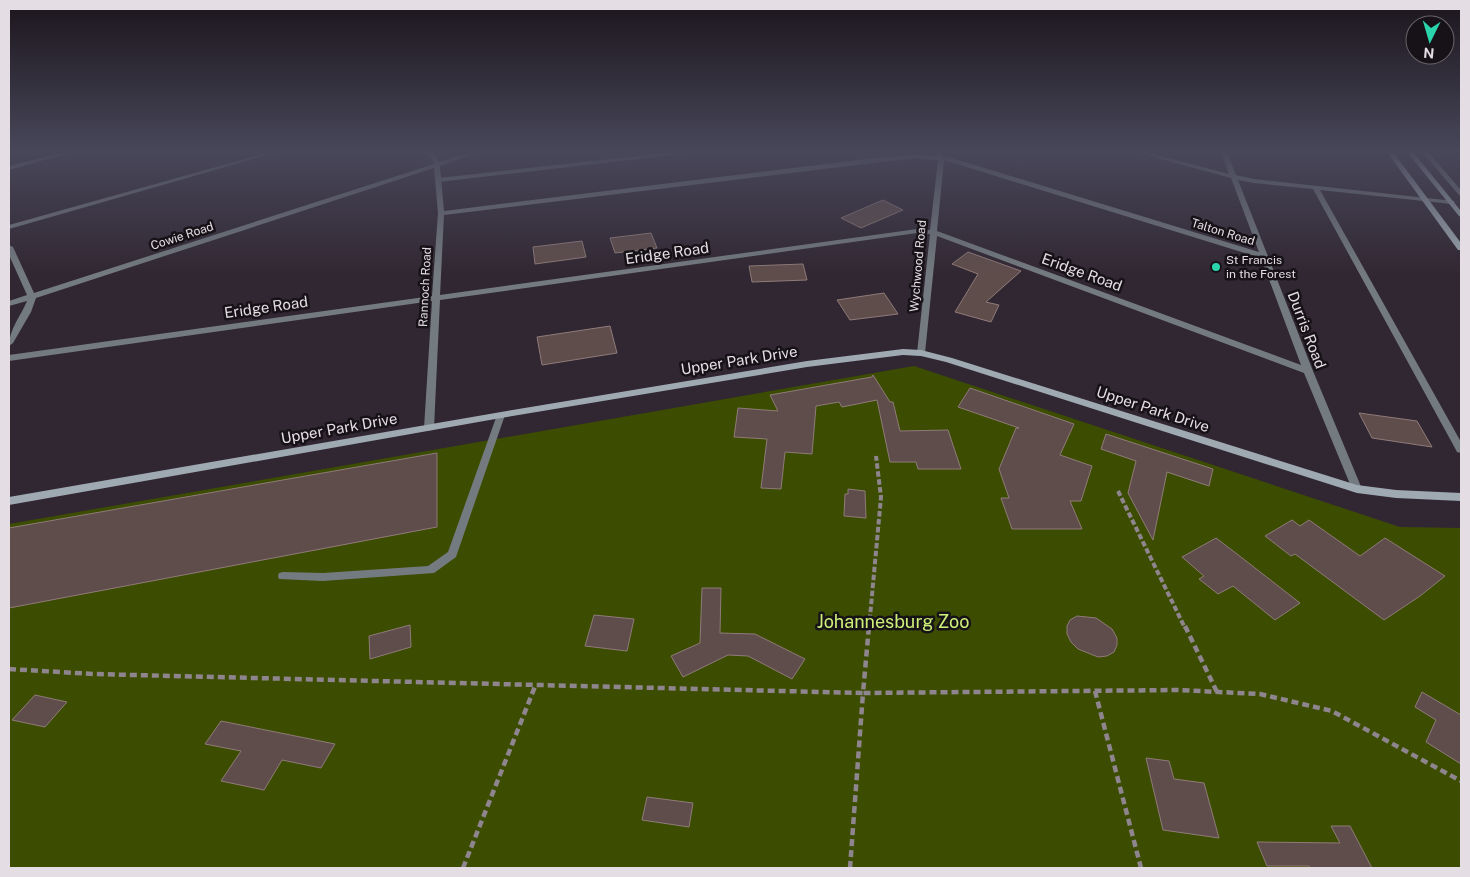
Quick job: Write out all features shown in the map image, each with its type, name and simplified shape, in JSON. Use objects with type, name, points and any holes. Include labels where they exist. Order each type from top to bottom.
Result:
[{"type":"main road","points":[[1421,193],[1461,248]]},
{"type":"main road","points":[[1444,193],[1461,215]]},
{"type":"main road","name":"Upper Park Drive","points":[[9,501],[501,415],[888,352],[922,353],[949,360],[1357,489],[1396,494],[1461,497]]},
{"type":"street","points":[[9,227],[129,193]]},
{"type":"street","name":"Cowie Road","points":[[9,304],[348,193]]},
{"type":"street","name":"Rannoch Road","points":[[429,428],[441,213],[439,193]]},
{"type":"street","name":"Talton Road","points":[[441,213],[605,193]]},
{"type":"street","name":"Wychwood Road","points":[[922,353],[936,193]]},
{"type":"street","name":"Talton Road","points":[[1063,193],[1263,256]]},
{"type":"street","name":"Durris Road","points":[[1241,193],[1308,371],[1357,489]]},
{"type":"street","points":[[1319,193],[1390,326],[1461,450]]},
{"type":"street","points":[[1365,193],[1452,202]]},
{"type":"street","name":"Eridge Road","points":[[9,358],[894,234],[932,232],[1308,371]]},
{"type":"street","points":[[9,247],[32,297],[27,312],[9,343]]},
{"type":"lane","points":[[283,576],[323,577],[430,570],[452,554],[501,415]]},
{"type":"path","points":[[850,868],[863,693],[881,497],[876,456]]},
{"type":"path","points":[[1118,491],[1217,692]]},
{"type":"path","points":[[9,669],[93,674],[863,693],[1178,690],[1260,694],[1332,711],[1461,781]]},
{"type":"path","points":[[464,868],[536,684]]},
{"type":"path","points":[[1094,691],[1141,868]]},
{"type":"green space","name":"Johannesburg Zoo","points":[[914,366],[1400,527],[1461,528],[1461,868],[9,868],[9,524]]},
{"type":"building","points":[[883,200],[903,210],[861,228],[841,218]]},
{"type":"building","points":[[651,233],[657,248],[615,253],[610,238]]},
{"type":"building","points":[[582,241],[586,257],[535,264],[533,247]]},
{"type":"building","points":[[968,252],[1021,271],[986,302],[999,305],[991,322],[955,312],[978,274],[952,264]]},
{"type":"building","points":[[803,264],[807,280],[752,282],[749,266]]},
{"type":"building","points":[[884,293],[898,314],[850,320],[837,300]]},
{"type":"building","points":[[610,326],[617,353],[542,365],[537,337]]},
{"type":"building","points":[[873,375],[890,402],[893,402],[900,431],[948,430],[961,469],[918,469],[916,462],[890,462],[877,400],[842,407],[839,402],[816,406],[812,454],[785,452],[781,489],[761,488],[767,439],[734,437],[738,408],[778,411],[770,395],[872,377]]},
{"type":"building","points":[[970,388],[1074,424],[1060,455],[1092,466],[1081,501],[1070,501],[1082,529],[1012,529],[1001,498],[1009,498],[999,469],[1016,428],[1019,428],[958,407]]},
{"type":"building","points":[[1359,413],[1417,421],[1432,447],[1372,438]]},
{"type":"building","points":[[1106,434],[1213,469],[1209,486],[1167,472],[1153,540],[1128,493],[1136,461],[1101,449]]},
{"type":"building","points":[[437,453],[437,527],[9,608],[9,528]]},
{"type":"building","points":[[848,489],[865,491],[866,518],[844,516],[845,494],[848,494]]},
{"type":"building","points":[[1292,520],[1300,526],[1309,520],[1360,556],[1385,538],[1445,576],[1420,596],[1384,620],[1295,554],[1291,556],[1265,536]]},
{"type":"building","points":[[1216,538],[1300,603],[1275,620],[1233,586],[1218,594],[1199,579],[1204,576],[1182,557]]},
{"type":"building","points":[[702,588],[721,588],[720,633],[755,634],[805,659],[792,679],[748,656],[728,655],[683,677],[671,656],[700,643]]},
{"type":"building","points":[[594,615],[634,619],[627,651],[585,646]]},
{"type":"building","points":[[1077,616],[1096,618],[1112,629],[1117,638],[1114,652],[1107,656],[1098,657],[1078,649],[1071,642],[1067,634],[1067,626],[1070,620]]},
{"type":"building","points":[[410,625],[411,647],[370,659],[369,636]]},
{"type":"building","points":[[1422,692],[1461,715],[1461,764],[1426,742],[1436,720],[1415,707]]},
{"type":"building","points":[[35,695],[67,702],[45,727],[12,720]]},
{"type":"building","points":[[221,721],[335,744],[321,768],[282,760],[264,790],[221,781],[241,751],[205,744]]},
{"type":"building","points":[[1146,758],[1169,761],[1174,779],[1204,783],[1219,838],[1163,830]]},
{"type":"building","points":[[647,797],[693,803],[689,827],[642,820]]},
{"type":"building","points":[[1331,826],[1350,826],[1372,868],[1267,866],[1257,842],[1340,843]]},
{"type":"place","name":"St Francis in the Forest","points":[[1216,267]]}]
